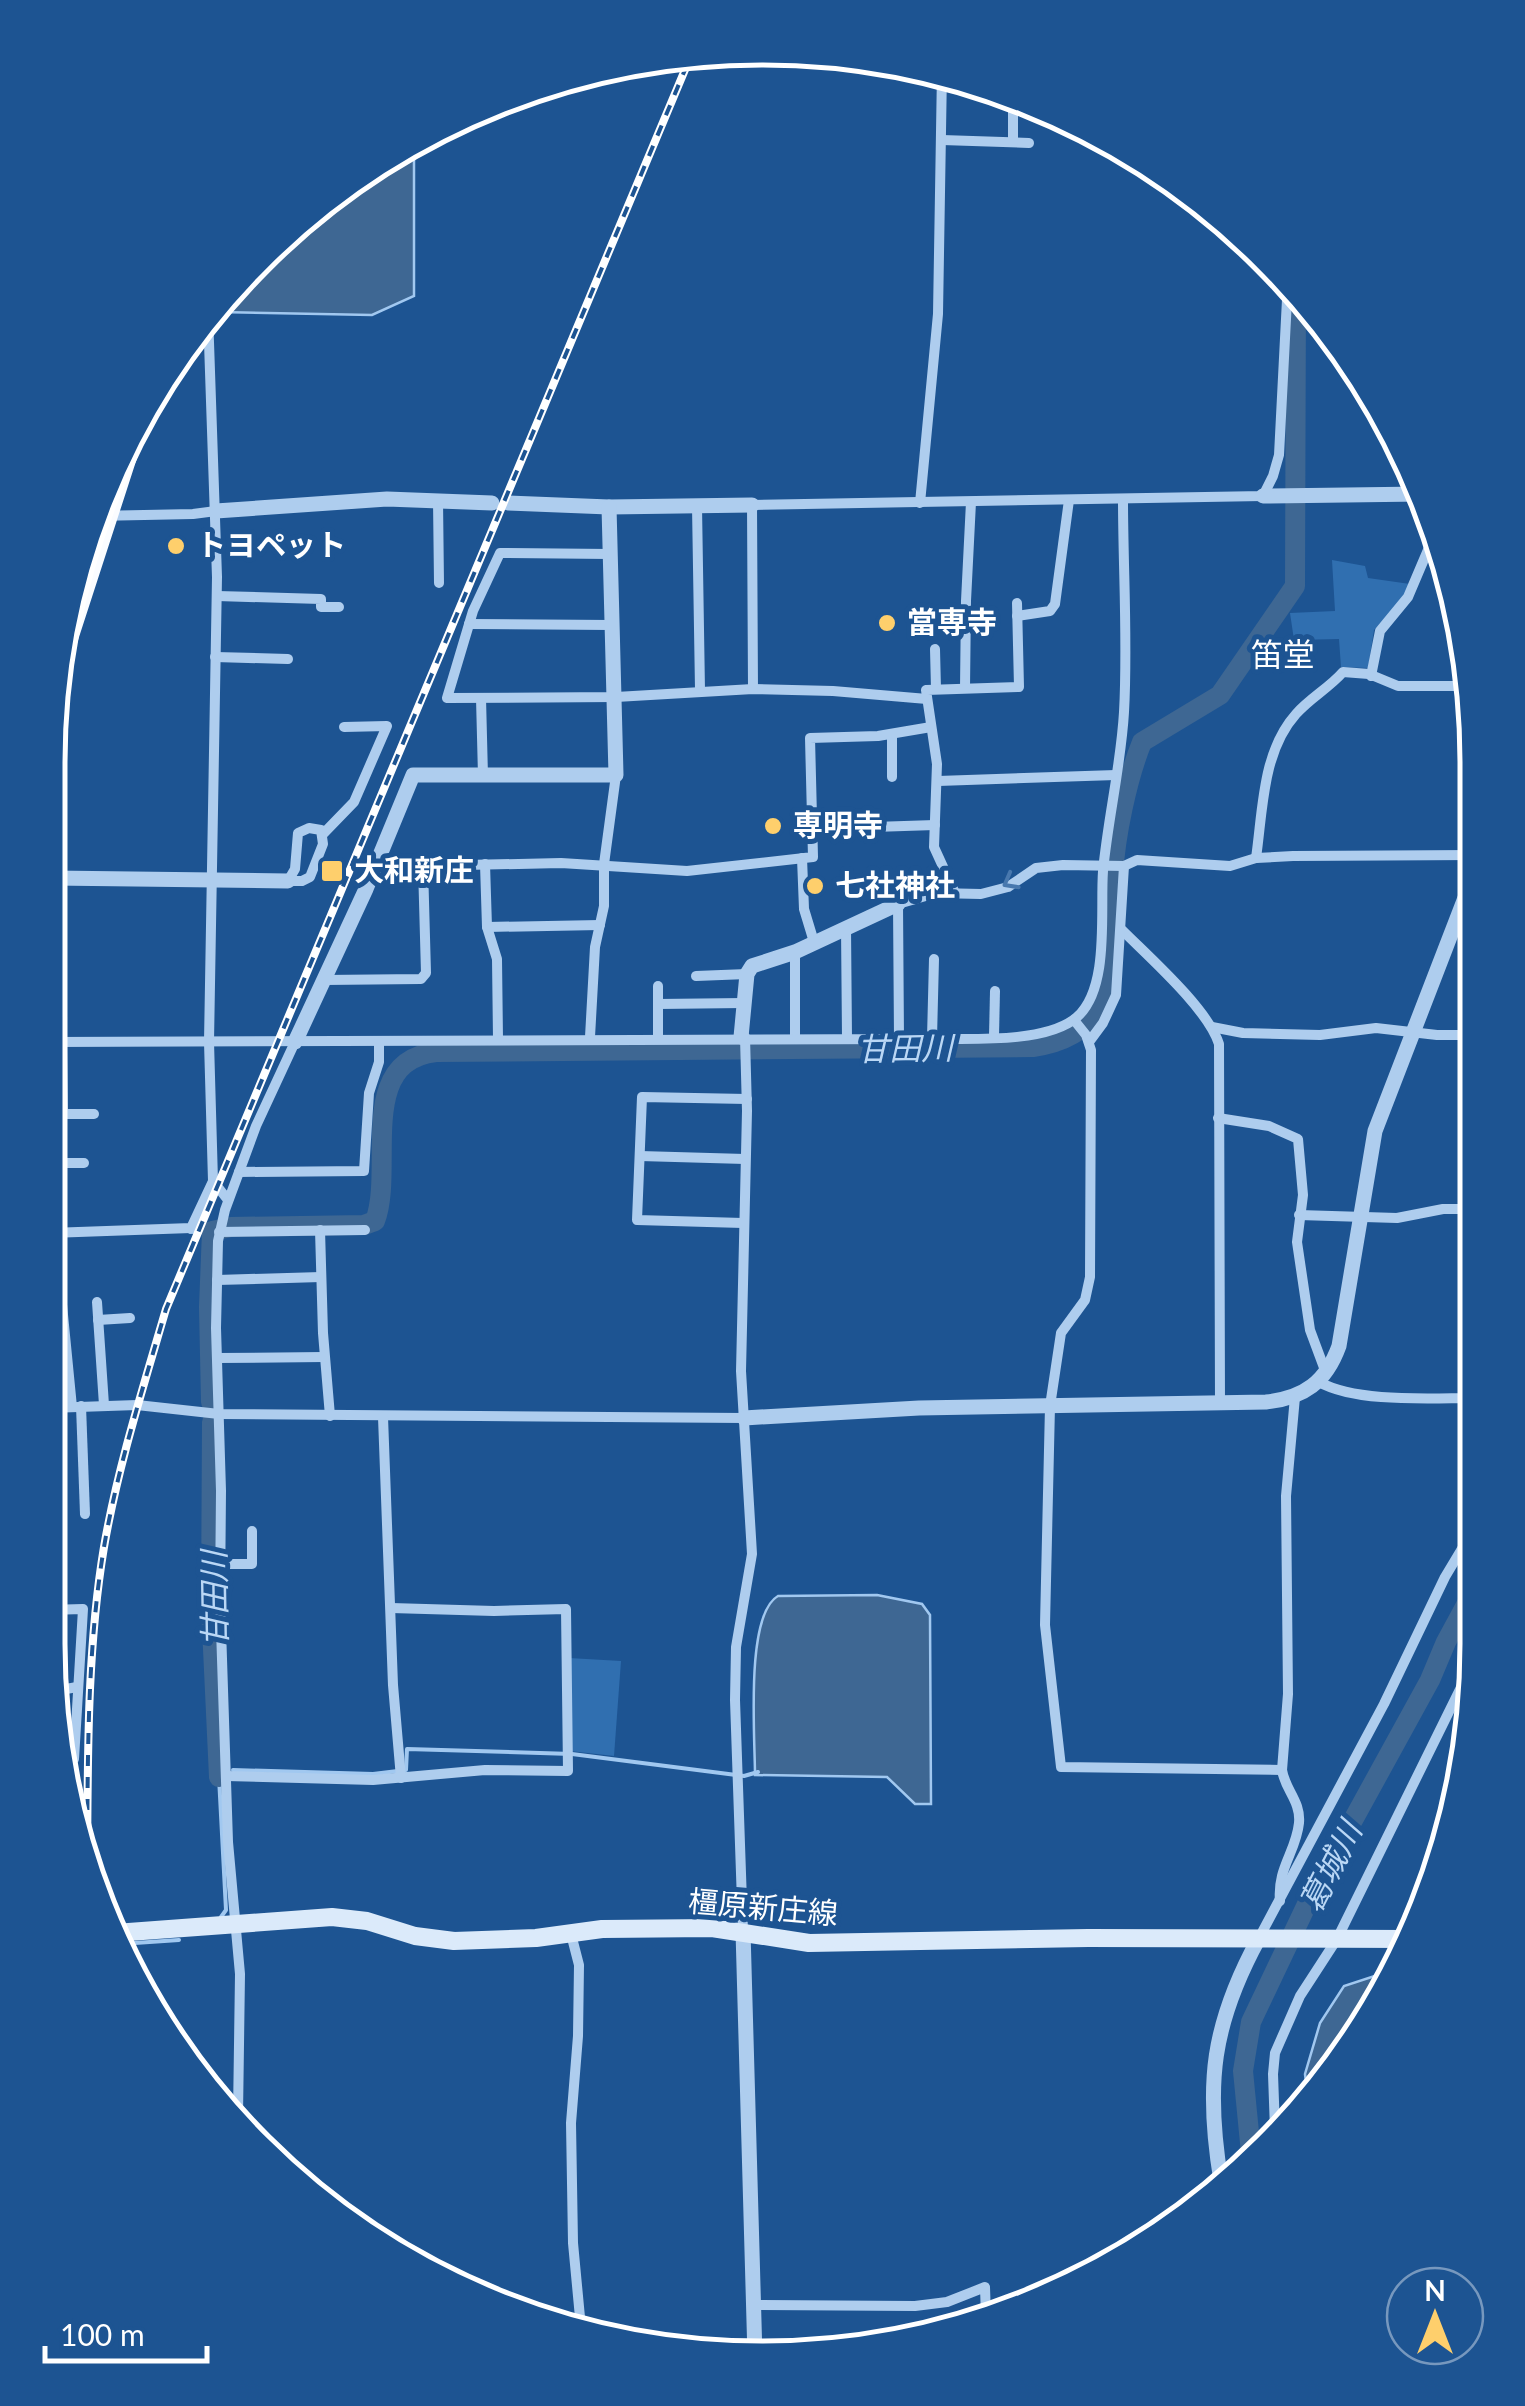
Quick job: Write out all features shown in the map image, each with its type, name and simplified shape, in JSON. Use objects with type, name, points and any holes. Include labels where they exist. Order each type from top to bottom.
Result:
[{"type":"main road","name":"橿原新庄線","points":[[128,1931],[332,1918],[367,1921],[433,1940],[536,1938],[615,1928],[743,1930],[777,1940],[808,1943],[1394,1939]]},
{"type":"street","points":[[920,503],[938,314],[942,89]]},
{"type":"street","points":[[1012,142],[1013,112]]},
{"type":"street","points":[[942,140],[1029,143]]},
{"type":"street","points":[[1263,496],[1279,455],[1287,303]]},
{"type":"street","points":[[65,1235],[192,1228],[213,1181],[209,1042],[217,596],[209,338]]},
{"type":"street","points":[[110,516],[194,514],[387,499],[609,508],[1406,494]]},
{"type":"street","points":[[65,1042],[932,1038],[1038,1034],[1076,1022],[1094,992],[1099,973],[1114,866],[1116,776],[1124,698],[1122,499]]},
{"type":"street","points":[[438,500],[439,583]]},
{"type":"street","points":[[1017,616],[1050,611],[1055,604],[1069,500]]},
{"type":"street","points":[[965,688],[972,502]]},
{"type":"street","points":[[697,506],[700,690]]},
{"type":"street","points":[[752,506],[753,689]]},
{"type":"street","points":[[590,1037],[593,960],[604,906],[604,864],[616,775],[609,508]]},
{"type":"street","points":[[610,554],[500,552],[469,624],[447,698],[616,697],[753,689],[927,699]]},
{"type":"street","points":[[1371,676],[1380,631],[1408,598],[1427,552]]},
{"type":"street","points":[[217,596],[321,599],[322,607],[339,607]]},
{"type":"street","points":[[955,893],[936,855],[938,781],[926,690],[1020,687],[1017,603]]},
{"type":"street","points":[[469,624],[611,624]]},
{"type":"street","points":[[935,649],[936,689]]},
{"type":"street","points":[[215,657],[288,659]]},
{"type":"street","points":[[1256,858],[1269,768],[1277,742],[1286,725],[1343,672],[1371,676],[1398,686],[1456,686]]},
{"type":"street","points":[[481,698],[482,776]]},
{"type":"street","points":[[65,878],[302,881],[310,877],[324,844],[323,834],[354,802],[387,726],[344,727]]},
{"type":"street","points":[[374,867],[604,864],[687,871],[813,857],[810,738],[892,734],[931,727]]},
{"type":"street","points":[[892,734],[892,777]]},
{"type":"street","points":[[238,2103],[240,1974],[226,1776],[221,1564],[217,1358],[220,1227],[270,1092],[324,980],[413,776],[616,775]]},
{"type":"street","points":[[938,781],[1116,776]]},
{"type":"street","points":[[812,829],[935,825]]},
{"type":"street","points":[[288,881],[296,869],[298,833],[309,828],[323,834]]},
{"type":"street","points":[[755,2341],[736,1646],[752,1554],[740,1370],[747,974],[752,966],[795,952],[898,904],[936,894],[981,894],[1008,887],[1036,868],[1114,866],[1137,860],[1230,866],[1256,858],[1460,855]]},
{"type":"street","points":[[802,858],[804,909],[814,942]]},
{"type":"street","points":[[486,864],[487,927],[497,959],[498,1039]]},
{"type":"street","points":[[324,980],[421,979],[426,973],[423,866]]},
{"type":"street","points":[[1088,1038],[1103,1023],[1116,995],[1122,930],[1114,866]]},
{"type":"street","points":[[898,904],[899,1038]]},
{"type":"street","points":[[65,1407],[137,1405],[219,1414],[383,1417],[744,1418],[919,1408],[1266,1402],[1294,1397],[1322,1378],[1339,1346],[1375,1131],[1460,910]]},
{"type":"street","points":[[487,927],[600,925]]},
{"type":"street","points":[[846,926],[847,1038]]},
{"type":"street","points":[[1122,930],[1212,1027],[1221,1058],[1220,1403]]},
{"type":"street","points":[[795,952],[796,1038]]},
{"type":"street","points":[[932,1038],[934,960]]},
{"type":"street","points":[[696,976],[747,974]]},
{"type":"street","points":[[658,986],[658,1037]]},
{"type":"street","points":[[994,1036],[995,991]]},
{"type":"street","points":[[658,1004],[744,1003]]},
{"type":"street","points":[[1076,1022],[1088,1038],[1090,1277],[1085,1300],[1057,1345],[1050,1406],[1046,1625],[1061,1767],[1282,1770]]},
{"type":"street","points":[[1212,1027],[1227,1032],[1282,1034],[1320,1035],[1376,1028],[1460,1035]]},
{"type":"street","points":[[239,1172],[364,1171],[369,1093],[379,1062],[379,1042]]},
{"type":"street","points":[[743,1223],[637,1220],[642,1096],[746,1099]]},
{"type":"street","points":[[65,1114],[94,1114]]},
{"type":"street","points":[[1218,1118],[1268,1126],[1298,1139],[1303,1196],[1298,1242],[1310,1330],[1322,1378],[1338,1390],[1460,1397]]},
{"type":"street","points":[[640,1156],[745,1159]]},
{"type":"street","points":[[65,1163],[84,1163]]},
{"type":"street","points":[[213,1181],[228,1200]]},
{"type":"street","points":[[1299,1216],[1398,1218],[1460,1209]]},
{"type":"street","points":[[220,1227],[366,1230]]},
{"type":"street","points":[[320,1230],[330,1416]]},
{"type":"street","points":[[217,1280],[321,1277]]},
{"type":"street","points":[[97,1302],[104,1405]]},
{"type":"street","points":[[65,1317],[85,1514]]},
{"type":"street","points":[[98,1320],[130,1318]]},
{"type":"street","points":[[217,1358],[324,1357]]},
{"type":"street","points":[[1280,1901],[1280,1875],[1299,1826],[1296,1798],[1283,1779],[1282,1770],[1288,1694],[1286,1496],[1294,1397]]},
{"type":"street","points":[[383,1417],[393,1685],[401,1772]]},
{"type":"street","points":[[221,1564],[252,1564],[252,1531]]},
{"type":"street","points":[[1219,2170],[1212,2124],[1220,2027],[1234,1984],[1263,1938],[1460,1552]]},
{"type":"street","points":[[226,1776],[373,1780],[401,1772],[568,1771],[566,1609],[391,1608]]},
{"type":"street","points":[[65,1609],[83,1609],[74,1755]]},
{"type":"street","points":[[66,1689],[77,1687]]},
{"type":"street","points":[[1274,2117],[1275,2053],[1300,1996],[1459,1689]]},
{"type":"street","points":[[571,1934],[579,1965],[571,2123],[573,2243],[580,2316]]},
{"type":"street","points":[[755,2305],[915,2306],[947,2302],[985,2287],[986,2304]]},
{"type":"shaded area","points":[[414,158],[414,296],[372,315],[230,312],[303,238],[338,209]]},
{"type":"shaded area","points":[[1332,560],[1365,566],[1368,578],[1410,584],[1400,602],[1374,630],[1368,668],[1341,667],[1339,639],[1294,640],[1290,613],[1335,611]]},
{"type":"shaded area","points":[[877,1595],[922,1604],[930,1615],[931,1804],[915,1804],[887,1777],[755,1775],[756,1651],[768,1608],[778,1596]]},
{"type":"shaded area","points":[[569,1658],[621,1661],[614,1756],[570,1751]]},
{"type":"shaded area","points":[[1376,1976],[1306,2080],[1320,2023],[1344,1986]]},
{"type":"waterway","name":"甘田川","points":[[211,1402],[212,1231],[231,1227],[364,1225],[375,1221],[380,1199],[386,1096],[395,1075],[411,1060],[436,1052],[1033,1047],[1064,1039],[1086,1025],[1100,1006],[1108,984],[1116,844],[1142,742],[1220,695],[1295,586],[1296,314]]},
{"type":"waterway","points":[[190,1232],[212,1231]]},
{"type":"waterway","name":"甘田川","points":[[212,1422],[211,1606],[219,1777]]},
{"type":"waterway","name":"葛城川","points":[[1250,2142],[1243,2071],[1251,2022],[1308,1902],[1430,1680],[1460,1616]]},
{"type":"waterway","points":[[233,1770],[373,1774],[406,1770],[407,1749],[572,1754],[744,1776],[758,1772]]},
{"type":"waterway","points":[[219,1777],[226,1910],[221,1917]]},
{"type":"waterway","points":[[133,1943],[179,1940]]},
{"type":"railway","points":[[88,1819],[89,1711],[104,1547],[116,1487],[166,1309],[685,69]]},
{"type":"place","name":"トヨペット","points":[[176,546]]},
{"type":"place","name":"當専寺","points":[[887,623]]},
{"type":"place","name":"専明寺","points":[[773,826]]},
{"type":"place","name":"大和新庄","points":[[332,871]]},
{"type":"place","name":"七社神社","points":[[815,886]]},
{"type":"district","name":"笛堂","points":[[1283,655]]}]
